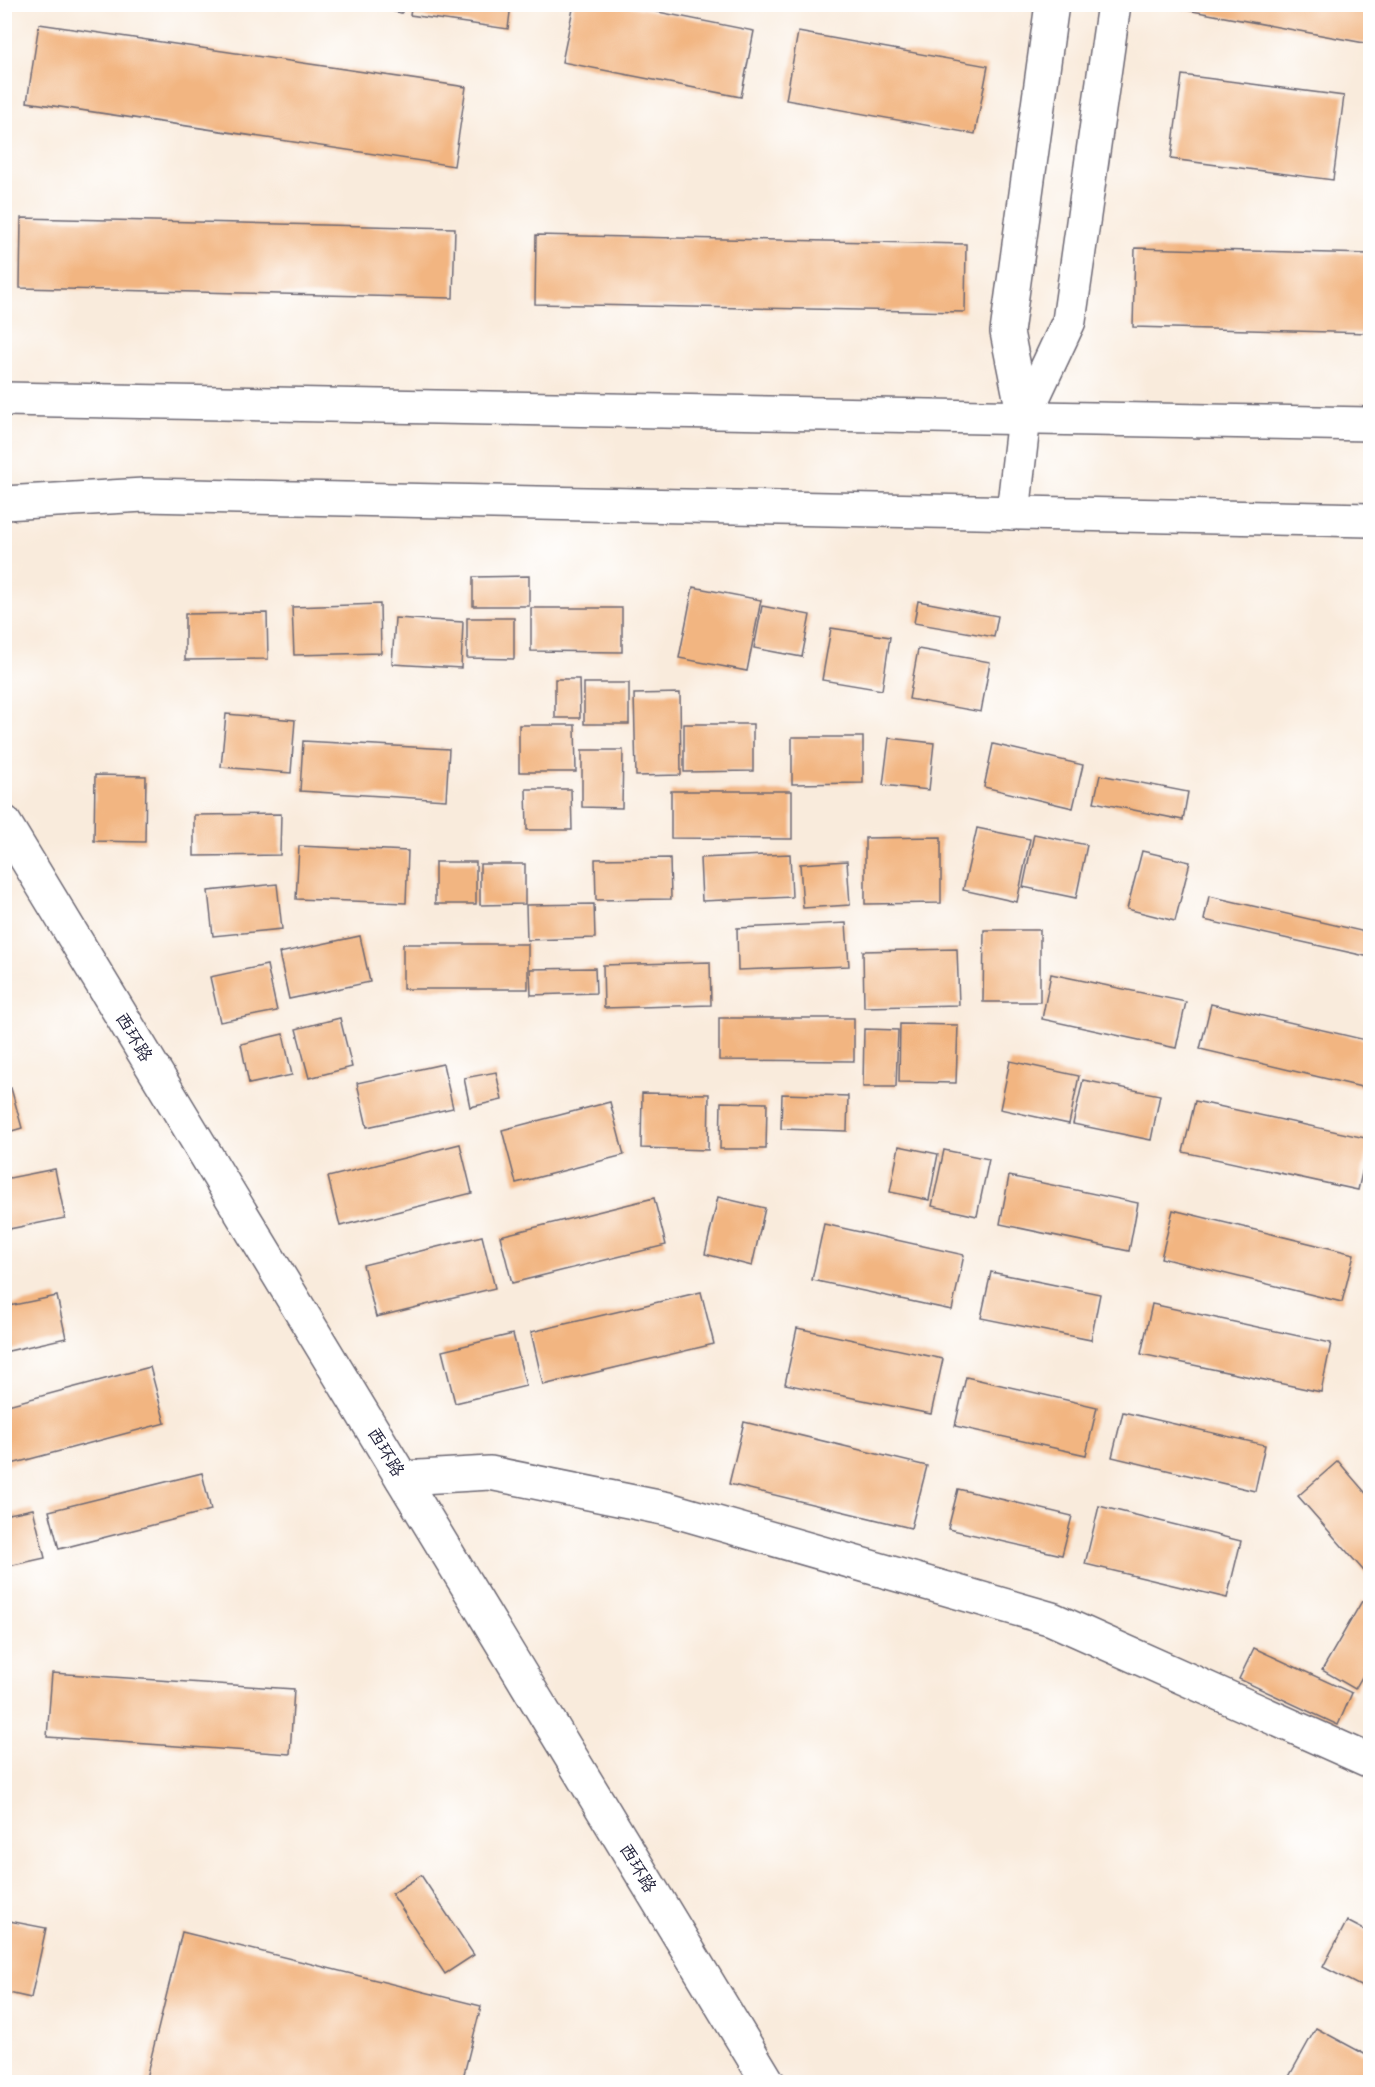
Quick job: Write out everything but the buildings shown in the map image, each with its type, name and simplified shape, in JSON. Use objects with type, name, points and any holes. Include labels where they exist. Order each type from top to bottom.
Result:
[{"type":"street","points":[[1013,513],[1024,417],[1007,332],[1052,4]]},
{"type":"street","points":[[1024,417],[1069,321],[1114,4]]},
{"type":"street","points":[[4,399],[1371,424]]},
{"type":"street","points":[[4,503],[144,495],[1371,520]]},
{"type":"street","name":"西环路","points":[[4,822],[768,2082]]},
{"type":"street","points":[[402,1478],[490,1473],[668,1509],[1052,1618],[1371,1761]]}]
